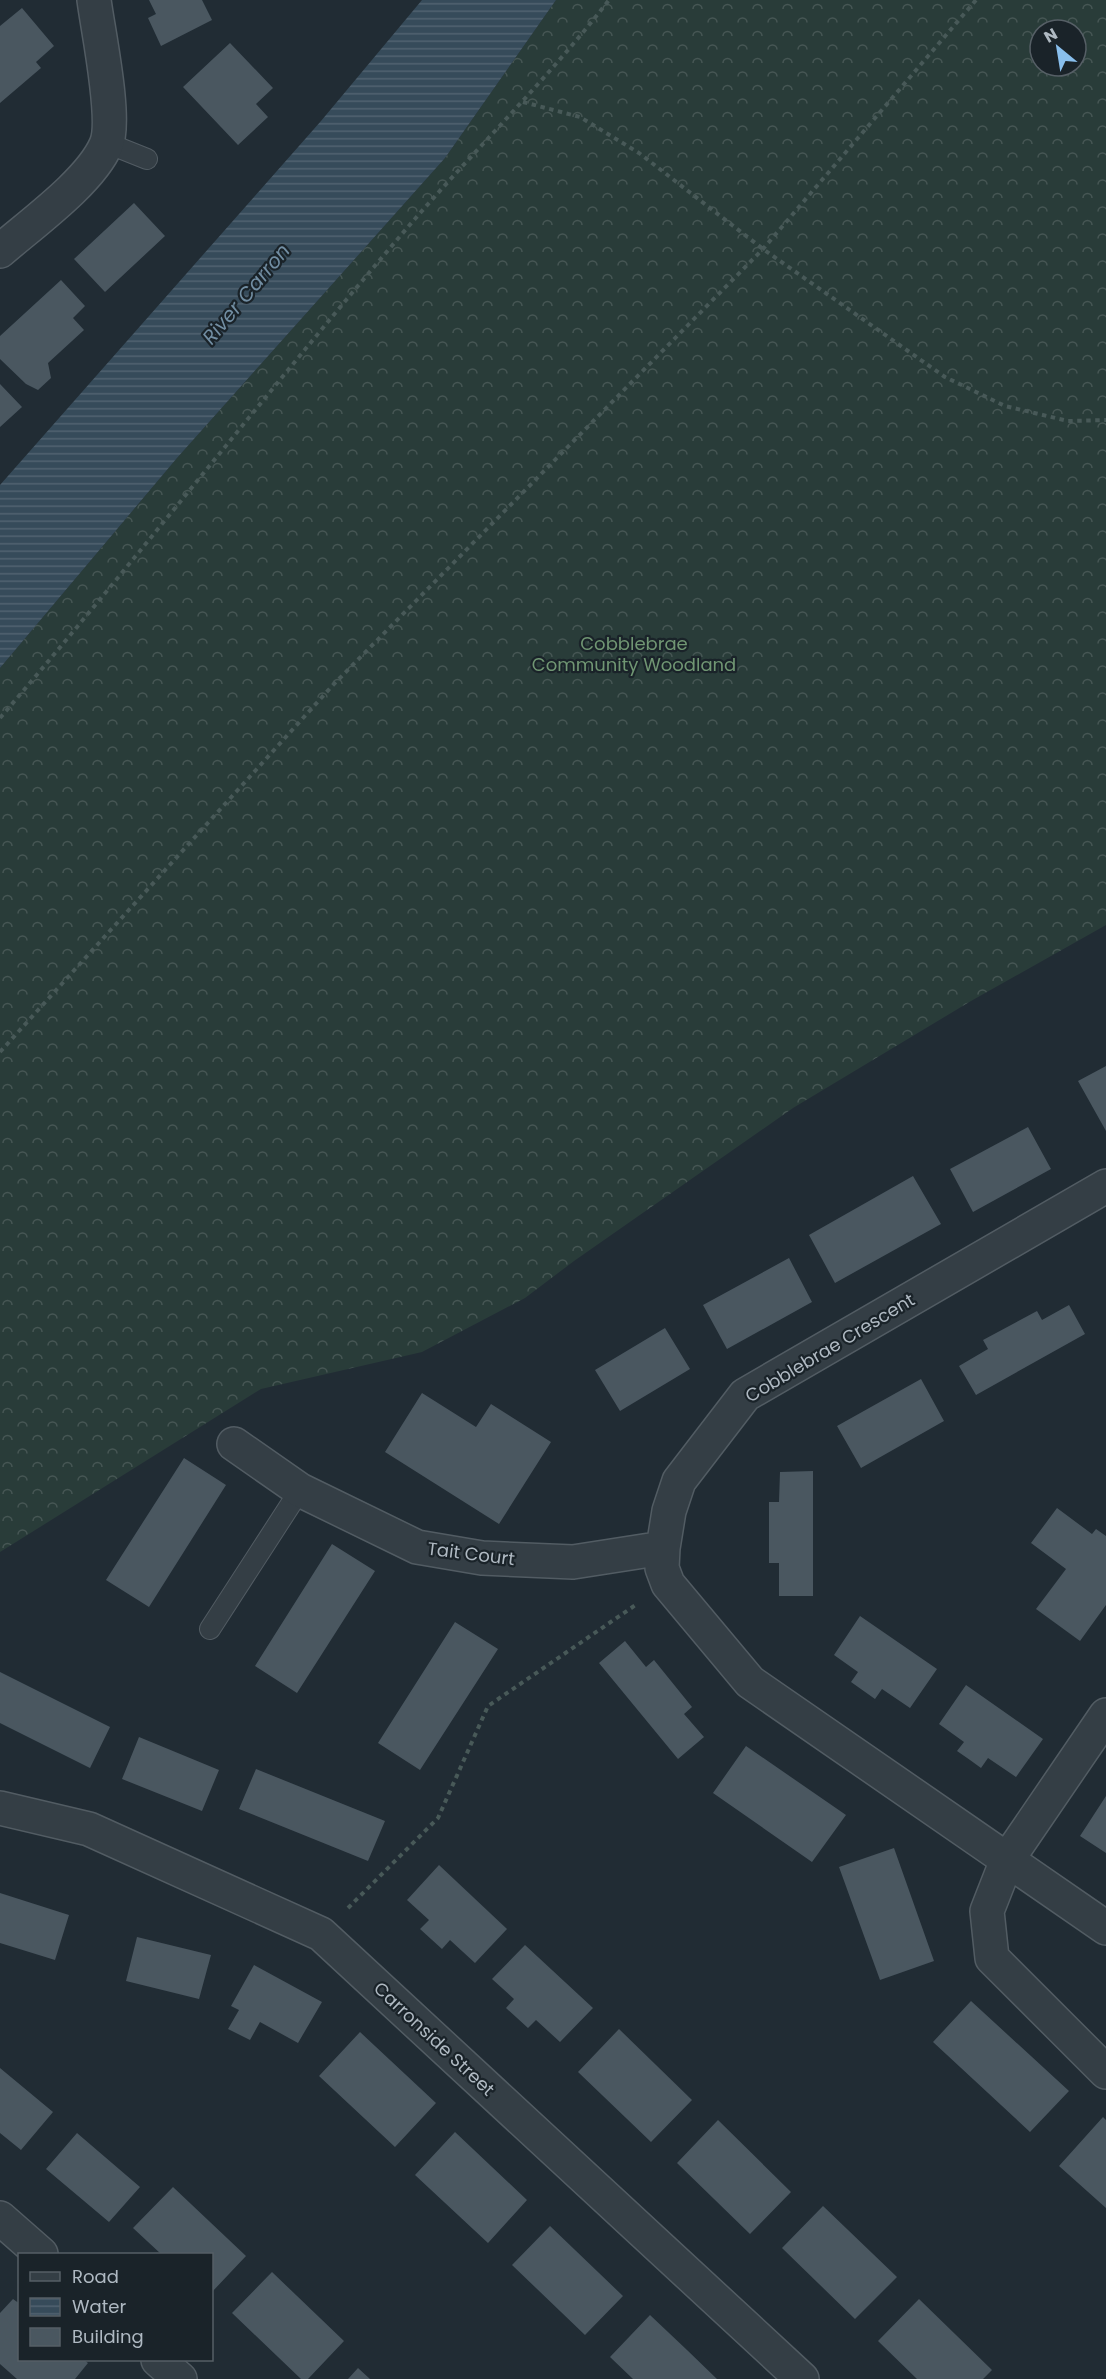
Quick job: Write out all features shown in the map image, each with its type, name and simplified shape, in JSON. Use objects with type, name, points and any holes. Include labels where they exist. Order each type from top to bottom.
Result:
[{"type":"street","points":[[0,251],[89,174],[107,144],[109,108],[94,0]]},
{"type":"street","name":"Cobblebrae Crescent","points":[[1106,1186],[745,1395],[679,1481],[669,1511],[662,1568],[668,1584],[750,1682],[1106,1928]]},
{"type":"street","name":"Tait Court","points":[[234,1444],[300,1490],[417,1547],[483,1558],[573,1562],[663,1548]]},
{"type":"street","points":[[1106,1715],[1007,1860],[987,1911],[992,1958],[1106,2072]]},
{"type":"street","name":"Carronside Street","points":[[0,1808],[89,1829],[321,1934],[802,2379]]},
{"type":"street","points":[[0,2218],[40,2253]]},
{"type":"street","points":[[159,2361],[180,2379]]},
{"type":"lane","points":[[107,144],[147,159]]},
{"type":"lane","points":[[210,1629],[300,1490]]},
{"type":"path","points":[[0,718],[92,611],[187,491],[397,239],[523,102],[609,0]]},
{"type":"path","points":[[0,1052],[333,685],[763,249],[976,0]]},
{"type":"path","points":[[523,102],[580,117],[629,147],[763,249],[945,377],[1005,406],[1068,421],[1106,420]]},
{"type":"path","points":[[321,1934],[438,1818],[488,1706],[583,1639],[668,1584]]},
{"type":"green space","name":"Cobblebrae Community Woodland","points":[[556,0],[1106,0],[1106,925],[971,1001],[793,1108],[574,1261],[525,1298],[422,1352],[261,1389],[0,1552],[0,668],[177,458],[445,158]]},
{"type":"water","name":"River Carron","points":[[422,0],[556,0],[445,158],[177,458],[0,668],[0,485],[321,121]]},
{"type":"building","points":[[149,0],[202,0],[212,20],[161,46],[148,18],[156,14]]},
{"type":"building","points":[[22,8],[54,46],[36,62],[41,68],[0,103],[0,26]]},
{"type":"building","points":[[230,43],[273,88],[256,104],[268,117],[238,145],[183,87]]},
{"type":"building","points":[[134,203],[165,236],[105,292],[74,259]]},
{"type":"building","points":[[61,280],[85,306],[73,318],[84,330],[48,363],[51,378],[38,390],[26,384],[0,359],[0,336]]},
{"type":"building","points":[[0,384],[22,407],[0,427]]},
{"type":"building","points":[[1106,1066],[1106,1131],[1078,1081]]},
{"type":"building","points":[[1028,1127],[1051,1169],[973,1212],[950,1169]]},
{"type":"building","points":[[913,1176],[941,1224],[835,1283],[809,1235]]},
{"type":"building","points":[[789,1258],[812,1302],[727,1349],[703,1305]]},
{"type":"building","points":[[1069,1305],[1085,1334],[976,1395],[959,1366],[988,1349],[983,1340],[1037,1311],[1042,1320]]},
{"type":"building","points":[[665,1328],[690,1369],[620,1411],[595,1370]]},
{"type":"building","points":[[921,1379],[944,1421],[861,1468],[837,1426]]},
{"type":"building","points":[[422,1393],[476,1427],[491,1404],[551,1442],[499,1524],[385,1452]]},
{"type":"building","points":[[184,1458],[226,1485],[149,1607],[106,1580]]},
{"type":"building","points":[[813,1471],[813,1596],[779,1596],[779,1563],[769,1563],[769,1502],[779,1502],[780,1472]]},
{"type":"building","points":[[1057,1508],[1092,1534],[1096,1529],[1106,1536],[1106,1605],[1080,1641],[1036,1609],[1066,1569],[1031,1543]]},
{"type":"building","points":[[332,1544],[375,1571],[297,1693],[255,1666]]},
{"type":"building","points":[[860,1616],[937,1669],[910,1708],[882,1689],[875,1699],[851,1682],[858,1672],[834,1655]]},
{"type":"building","points":[[455,1622],[498,1649],[420,1770],[378,1743]]},
{"type":"building","points":[[625,1641],[646,1667],[654,1660],[692,1707],[684,1714],[704,1737],[678,1759],[599,1663]]},
{"type":"building","points":[[0,1672],[110,1727],[90,1768],[0,1723]]},
{"type":"building","points":[[966,1685],[1043,1739],[1016,1777],[988,1758],[981,1768],[957,1751],[964,1742],[939,1724]]},
{"type":"building","points":[[139,1737],[219,1770],[202,1811],[122,1779]]},
{"type":"building","points":[[746,1746],[846,1815],[812,1862],[713,1793]]},
{"type":"building","points":[[256,1769],[385,1821],[368,1861],[239,1809]]},
{"type":"building","points":[[1106,1796],[1106,1853],[1080,1836]]},
{"type":"building","points":[[894,1848],[934,1961],[880,1980],[839,1867]]},
{"type":"building","points":[[439,1865],[507,1929],[475,1963],[450,1940],[442,1949],[420,1929],[429,1920],[407,1900]]},
{"type":"building","points":[[0,1893],[69,1915],[55,1960],[0,1943]]},
{"type":"building","points":[[137,1937],[211,1955],[199,1999],[126,1981]]},
{"type":"building","points":[[525,1945],[593,2008],[560,2042],[536,2020],[528,2028],[506,2008],[514,1999],[492,1979]]},
{"type":"building","points":[[254,1965],[322,2002],[298,2043],[260,2022],[250,2040],[228,2029],[239,2010],[231,2006]]},
{"type":"building","points":[[971,2001],[1069,2091],[1030,2132],[933,2042]]},
{"type":"building","points":[[619,2029],[692,2100],[651,2142],[578,2072]]},
{"type":"building","points":[[360,2032],[436,2103],[395,2147],[319,2076]]},
{"type":"building","points":[[0,2068],[53,2112],[21,2150],[0,2133]]},
{"type":"building","points":[[1103,2117],[1106,2120],[1106,2208],[1059,2166]]},
{"type":"building","points":[[718,2120],[791,2192],[750,2234],[677,2163]]},
{"type":"building","points":[[455,2132],[527,2200],[488,2243],[415,2175]]},
{"type":"building","points":[[77,2133],[140,2187],[109,2222],[46,2169]]},
{"type":"building","points":[[173,2187],[246,2256],[213,2291],[213,2253],[160,2253],[133,2228]]},
{"type":"building","points":[[823,2206],[897,2277],[855,2319],[782,2248]]},
{"type":"building","points":[[550,2226],[623,2296],[585,2335],[512,2265]]},
{"type":"building","points":[[272,2272],[344,2341],[308,2379],[301,2379],[232,2313]]},
{"type":"building","points":[[13,2299],[18,2303],[18,2361],[85,2361],[88,2363],[75,2379],[17,2379],[0,2364],[0,2313]]},
{"type":"building","points":[[919,2299],[992,2370],[983,2379],[917,2379],[878,2341]]},
{"type":"building","points":[[650,2315],[717,2379],[633,2379],[610,2357]]},
{"type":"building","points":[[358,2368],[370,2379],[348,2379]]}]
